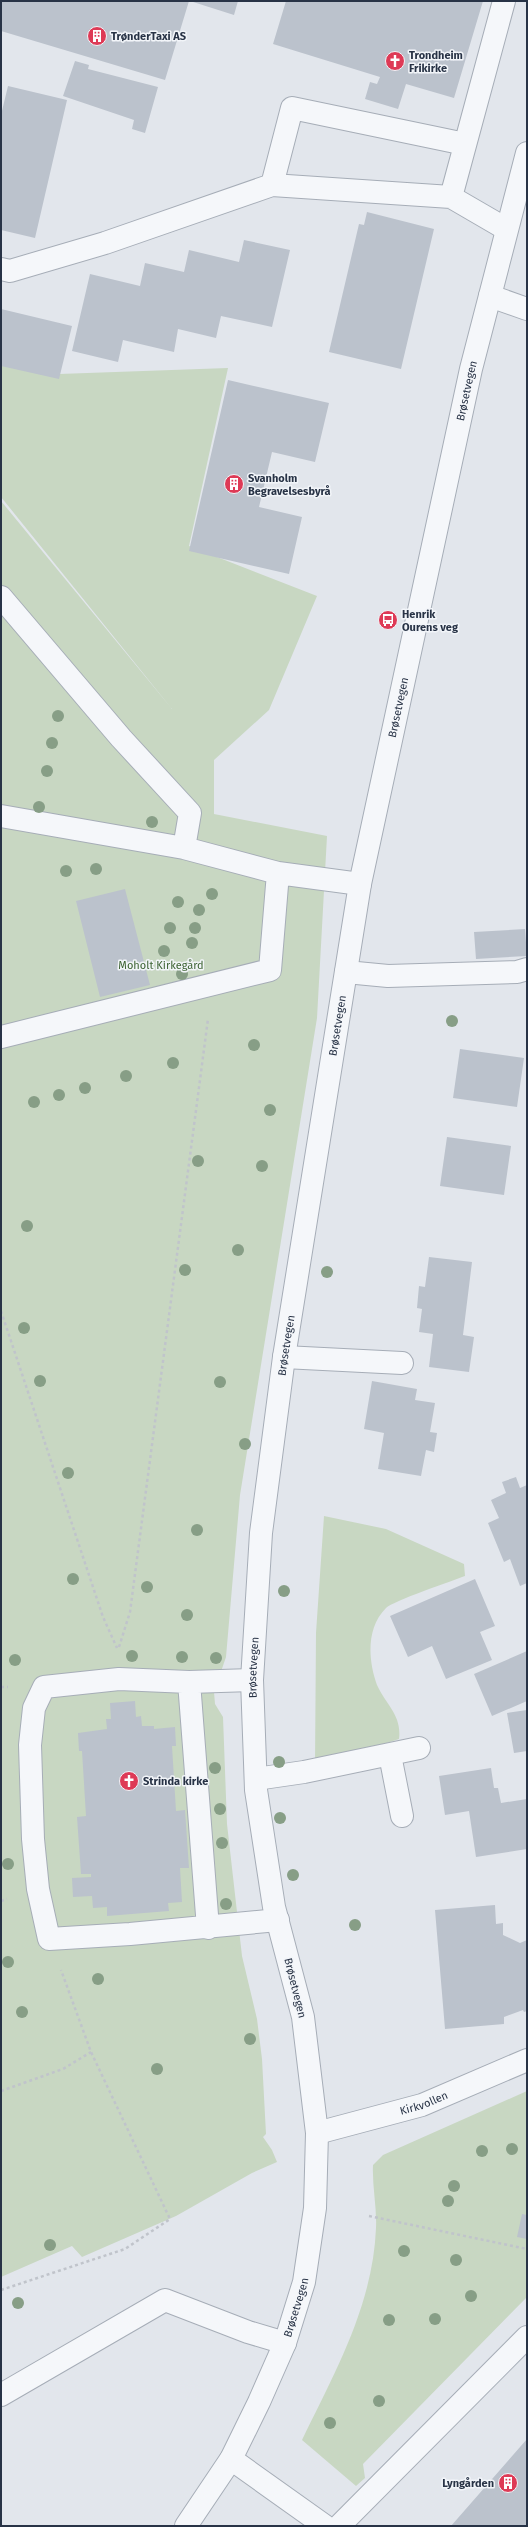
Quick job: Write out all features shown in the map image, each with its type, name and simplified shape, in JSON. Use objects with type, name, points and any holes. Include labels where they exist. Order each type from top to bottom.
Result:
[{"type":"street","points":[[451,198],[504,1]]},
{"type":"street","points":[[272,185],[292,108],[466,144]]},
{"type":"street","name":"Brøsetvegen","points":[[186,2526],[231,2459],[285,2343],[304,2282],[315,2208],[317,2134],[303,2017],[278,1920],[256,1779],[252,1680],[261,1533],[284,1357],[360,884],[470,369],[527,153]]},
{"type":"street","points":[[1,269],[10,271],[105,243],[272,185],[451,198],[506,229]]},
{"type":"street","points":[[490,296],[527,309]]},
{"type":"street","points":[[1,597],[121,738],[190,813],[184,848]]},
{"type":"street","points":[[1,816],[184,848],[278,873],[360,884]]},
{"type":"street","points":[[1,1037],[270,970],[278,873]]},
{"type":"street","points":[[346,972],[388,976],[517,972],[527,969]]},
{"type":"street","points":[[284,1357],[402,1363]]},
{"type":"street","points":[[252,1680],[189,1682],[119,1679],[44,1687],[34,1708],[30,1745],[33,1839],[38,1889],[49,1939],[208,1928],[278,1920]]},
{"type":"street","points":[[189,1682],[208,1928]]},
{"type":"street","points":[[256,1779],[304,1772],[418,1748]]},
{"type":"street","points":[[390,1755],[402,1816]]},
{"type":"street","name":"Kirkvollen","points":[[317,2134],[422,2105],[527,2060]]},
{"type":"street","points":[[1,2395],[165,2300],[248,2332],[285,2343]]},
{"type":"street","points":[[339,2526],[527,2337]]},
{"type":"street","points":[[231,2459],[325,2526]]},
{"type":"path","points":[[1,1311],[103,1617],[118,1650],[130,1612],[196,1097],[213,985]]},
{"type":"path","points":[[1,2290],[125,2249],[170,2219],[91,2052],[49,1939]]},
{"type":"path","points":[[1,2091],[63,2069],[91,2052]]},
{"type":"path","points":[[369,2216],[527,2249]]},
{"type":"green space","name":"Moholt Kirkegård","points":[[1,360],[59,374],[228,368],[189,546],[317,596],[269,710],[214,760],[214,814],[327,836],[317,1018],[240,1495],[226,1657],[214,1692],[215,1704],[223,1717],[227,1824],[242,1956],[257,2019],[262,2059],[266,2134],[263,2137],[272,2150],[277,2162],[252,2173],[176,2216],[82,2257],[72,2246],[1,2277],[1,501],[172,709],[1,497]]},
{"type":"green space","points":[[324,1516],[386,1529],[464,1564],[465,1576],[391,1605],[386,1608],[375,1625],[371,1645],[374,1675],[377,1685],[396,1717],[399,1739],[344,1757],[315,1764],[316,1633]]},
{"type":"green space","points":[[527,2091],[527,2297],[363,2464],[365,2478],[356,2486],[302,2440],[350,2337],[368,2284],[376,2228],[373,2165],[383,2155]]},
{"type":"building","name":"TrønderTaxi AS","points":[[2,1],[189,1],[165,80],[1,31]]},
{"type":"building","points":[[190,1],[238,1],[234,15]]},
{"type":"building","name":"Trondheim Frikirke","points":[[286,1],[483,1],[454,98],[406,84],[398,109],[365,99],[370,82],[377,84],[380,77],[273,44]]},
{"type":"building","points":[[75,61],[89,65],[88,69],[158,87],[145,133],[132,129],[134,120],[63,96]]},
{"type":"building","points":[[8,86],[67,100],[35,238],[1,230],[1,115]]},
{"type":"building","points":[[367,212],[434,229],[401,369],[329,352],[359,224],[364,225]]},
{"type":"building","points":[[244,240],[290,250],[272,327],[221,316],[216,338],[178,329],[174,352],[123,340],[118,362],[72,351],[90,274],[140,286],[145,263],[184,272],[189,250],[239,262]]},
{"type":"building","points":[[1,309],[72,326],[59,379],[1,366]]},
{"type":"building","name":"Svanholm Begravelsesbyrå","points":[[228,380],[329,403],[315,462],[272,452],[259,507],[302,517],[289,574],[189,551]]},
{"type":"building","points":[[125,889],[150,985],[100,997],[76,901]]},
{"type":"building","points":[[525,929],[527,956],[476,959],[474,932]]},
{"type":"building","points":[[460,1049],[524,1058],[517,1107],[453,1098]]},
{"type":"building","points":[[447,1137],[511,1146],[504,1195],[440,1186]]},
{"type":"building","points":[[429,1257],[472,1262],[463,1335],[474,1337],[469,1372],[429,1367],[433,1334],[419,1332],[422,1309],[417,1308],[419,1286],[425,1287]]},
{"type":"building","points":[[372,1381],[417,1389],[415,1400],[435,1403],[430,1432],[437,1433],[434,1452],[426,1450],[421,1476],[378,1469],[384,1433],[364,1429]]},
{"type":"building","points":[[516,1477],[520,1488],[527,1485],[527,1583],[520,1586],[510,1559],[504,1562],[488,1523],[499,1518],[491,1500],[506,1493],[502,1482]]},
{"type":"building","points":[[475,1579],[495,1626],[480,1632],[492,1660],[446,1679],[432,1646],[408,1657],[390,1616]]},
{"type":"building","points":[[527,1651],[527,1701],[492,1716],[474,1674]]},
{"type":"building","name":"Strinda kirke","points":[[135,1701],[136,1717],[141,1716],[142,1726],[154,1726],[154,1729],[175,1727],[176,1746],[172,1746],[176,1811],[185,1810],[189,1868],[180,1868],[182,1902],[168,1903],[169,1911],[107,1916],[107,1907],[93,1908],[92,1896],[73,1897],[72,1878],[91,1877],[91,1874],[81,1874],[77,1817],[86,1816],[82,1751],[79,1751],[78,1733],[107,1729],[106,1719],[111,1719],[110,1703]]},
{"type":"building","points":[[527,1710],[527,1751],[514,1753],[507,1713]]},
{"type":"building","points":[[491,1768],[494,1788],[498,1788],[501,1803],[527,1799],[527,1849],[476,1857],[469,1811],[445,1815],[439,1776]]},
{"type":"building","points":[[495,1905],[496,1924],[503,1923],[503,1935],[520,1943],[527,1940],[527,2011],[524,2012],[523,2010],[504,2017],[504,2024],[445,2029],[435,1910]]},
{"type":"building","points":[[522,2214],[527,2215],[527,2239],[517,2237]]},
{"type":"building","name":"Lyngården","points":[[527,2439],[527,2526],[451,2526]]},
{"type":"place","name":"TrønderTaxi AS","points":[[97,36]]},
{"type":"place","name":"Trondheim Frikirke","points":[[395,61]]},
{"type":"place","name":"Svanholm Begravelsesbyrå","points":[[234,484]]},
{"type":"place","name":"Henrik Ourens veg","points":[[388,620]]},
{"type":"place","name":"Strinda kirke","points":[[129,1781]]},
{"type":"place","name":"Lyngården","points":[[508,2483]]}]
